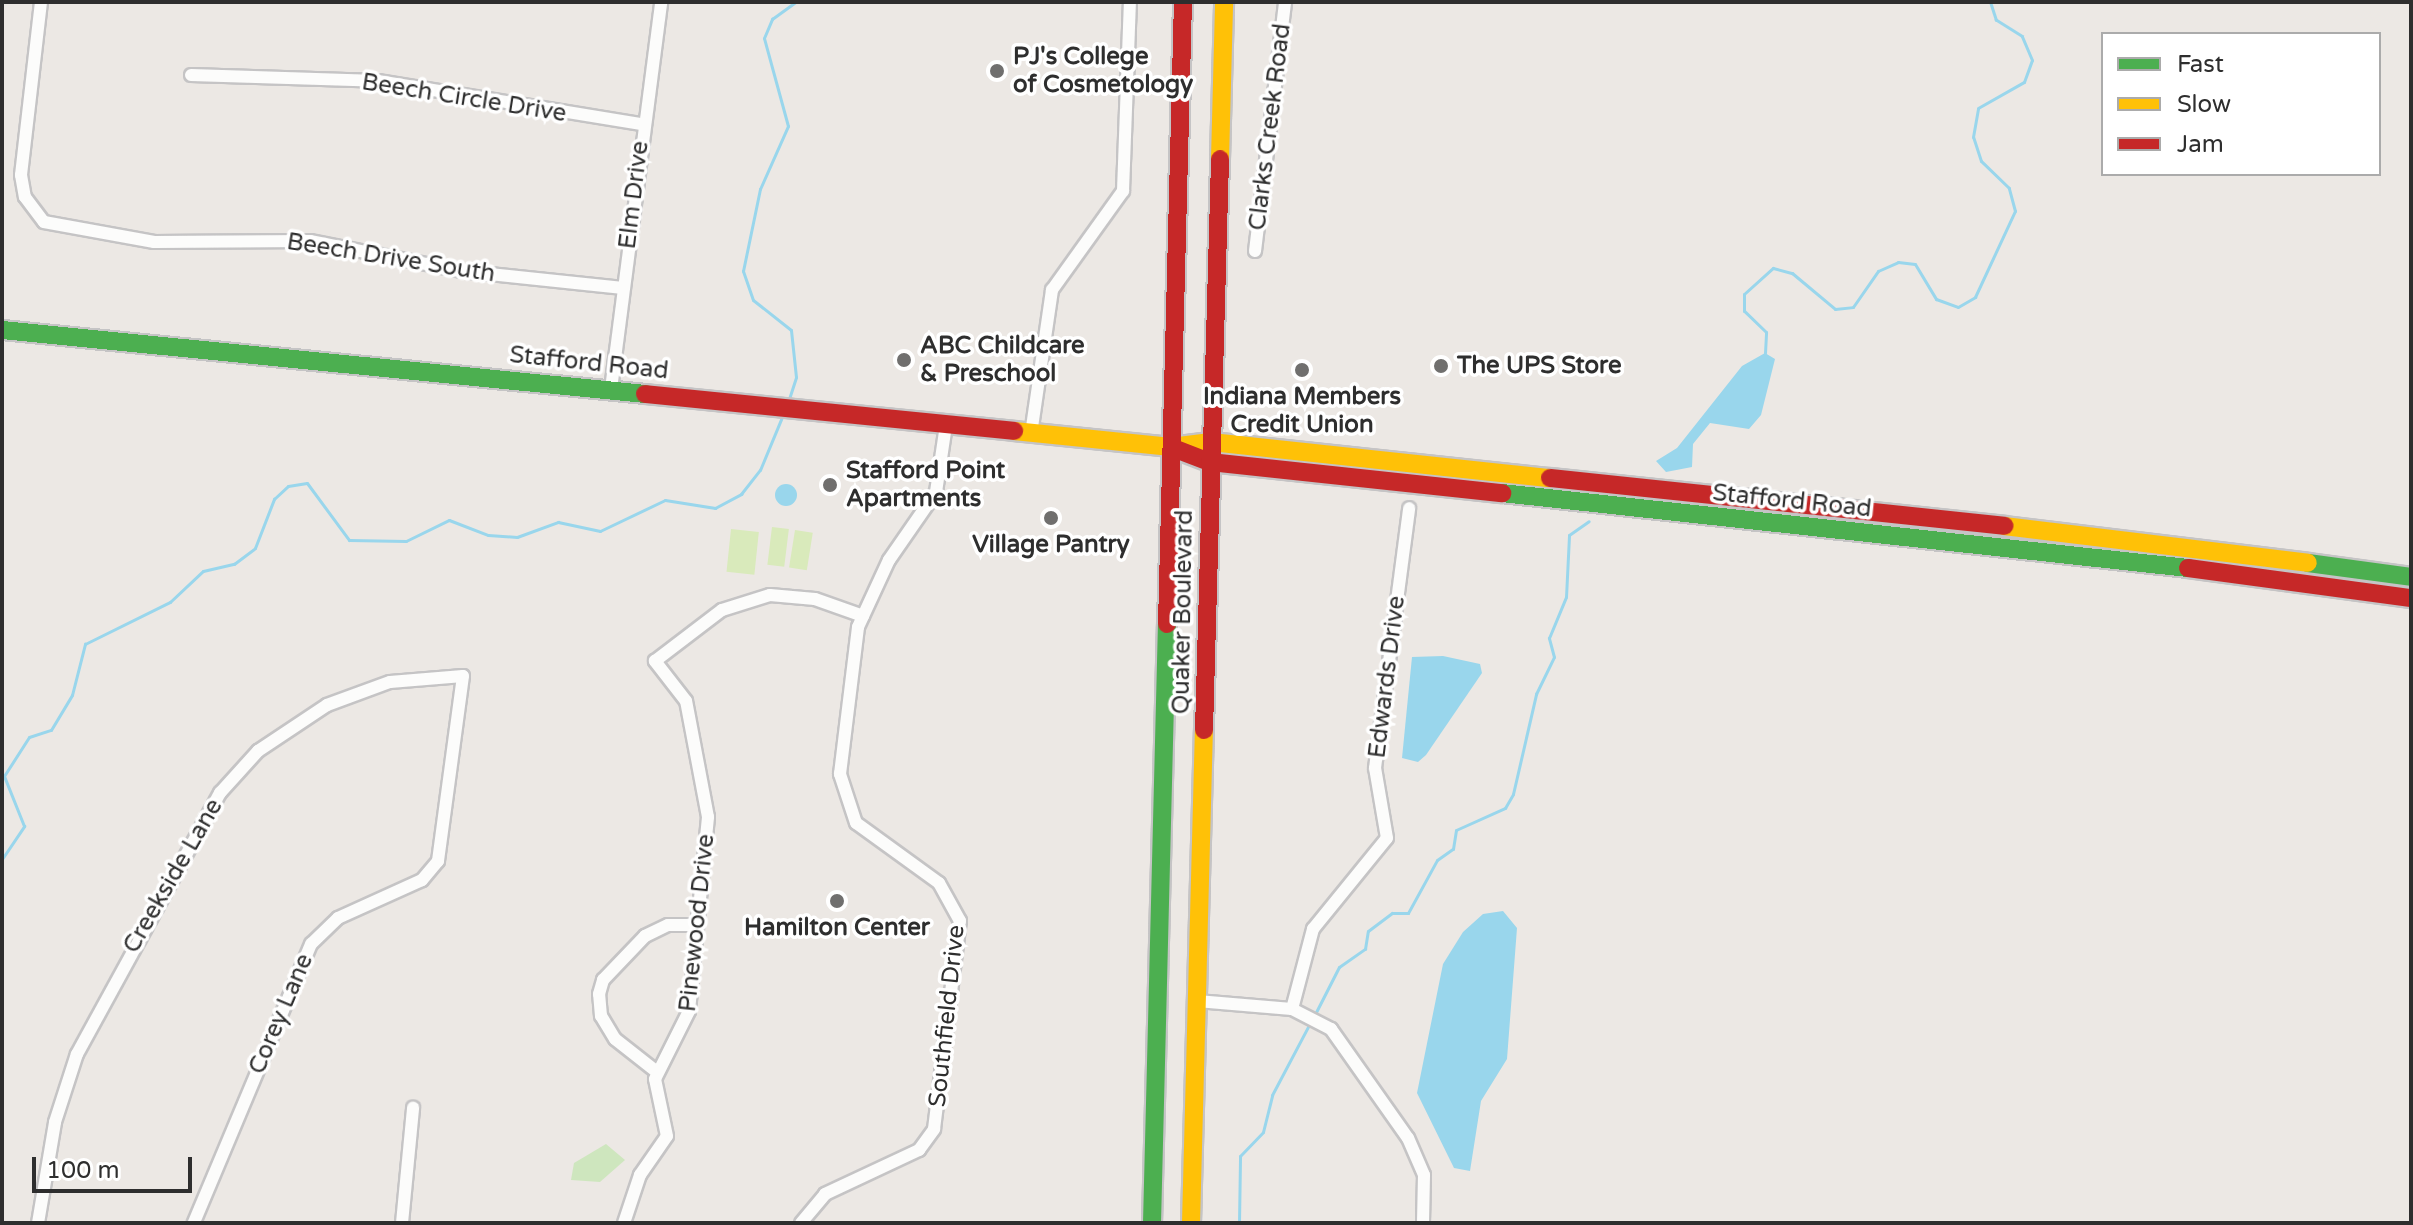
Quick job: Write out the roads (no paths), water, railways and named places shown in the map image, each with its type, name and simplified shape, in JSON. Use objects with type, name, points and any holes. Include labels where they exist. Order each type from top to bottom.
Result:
[{"type":"main road","name":"Quaker Boulevard","points":[[1152,1223],[1183,2]]},
{"type":"main road","name":"Quaker Boulevard","points":[[1191,1223],[1224,2]]},
{"type":"main road","name":"Stafford Road","points":[[2,330],[1171,447],[1211,442],[2169,544],[2411,577]]},
{"type":"main road","name":"Stafford Road","points":[[1171,447],[1210,462],[2146,562],[2411,598]]},
{"type":"street","name":"Beech Drive South","points":[[41,2],[21,175],[36,215],[64,231],[154,242],[290,239],[461,271],[623,288]]},
{"type":"street","name":"Elm Drive","points":[[611,389],[642,124],[661,2]]},
{"type":"street","points":[[1031,434],[1052,290],[1123,191],[1130,2]]},
{"type":"street","name":"Clarks Creek Road","points":[[1255,251],[1285,2]]},
{"type":"street","name":"Beech Circle Drive","points":[[191,75],[378,81],[642,124]]},
{"type":"street","name":"Southfield Drive","points":[[801,1223],[825,1194],[919,1150],[934,1129],[960,934],[939,883],[863,831],[844,801],[841,758],[863,616],[889,560],[936,492],[946,425]]},
{"type":"street","name":"Edwards Drive","points":[[1296,1010],[1313,929],[1387,838],[1375,768],[1409,508]]},
{"type":"street","name":"Pinewood Drive","points":[[624,1223],[640,1175],[667,1136],[656,1104],[657,1072],[689,1011],[706,786],[686,701],[655,661],[722,610],[770,595],[815,599],[863,616]]},
{"type":"street","name":"Creekside Lane","points":[[38,1223],[55,1122],[77,1054],[226,786],[258,751],[327,705],[390,682],[463,676]]},
{"type":"street","name":"Corey Lane","points":[[194,1223],[311,944],[328,924],[411,887],[438,861],[463,676]]},
{"type":"street","points":[[657,1072],[615,1039],[601,1016],[599,994],[645,936],[668,925],[697,925]]},
{"type":"street","points":[[1197,1001],[1296,1010],[1331,1029],[1408,1138],[1424,1175],[1423,1223]]},
{"type":"street","points":[[402,1223],[413,1108]]},
{"type":"water","points":[[1765,353],[1775,359],[1761,415],[1749,429],[1710,423],[1693,444],[1692,467],[1666,472],[1656,461],[1677,448],[1742,366]]},
{"type":"water","points":[[786,484],[794,487],[797,495],[794,503],[786,506],[778,503],[775,495],[778,487]]},
{"type":"water","points":[[1443,656],[1480,664],[1482,673],[1426,755],[1418,762],[1402,758],[1412,657]]},
{"type":"water","points":[[1503,911],[1517,928],[1507,1059],[1481,1101],[1470,1171],[1454,1168],[1417,1093],[1443,964],[1463,932],[1483,914]]},
{"type":"waterway","points":[[788,402],[796,377],[791,330],[753,300],[743,271],[760,189],[788,126],[764,38],[772,19],[795,2]]},
{"type":"waterway","points":[[1765,353],[1766,332],[1744,311],[1744,294],[1773,268],[1792,273],[1835,309],[1853,307],[1878,271],[1898,262],[1915,264],[1936,299],[1958,307],[1975,297],[2015,211],[2009,188],[1981,161],[1973,137],[1978,108],[2024,82],[2032,60],[2022,36],[1996,20],[1990,2]]},
{"type":"waterway","points":[[2,859],[24,826],[4,776],[29,737],[51,730],[72,695],[85,644],[170,602],[203,571],[234,564],[255,548],[274,499],[288,486],[307,483],[349,540],[406,541],[449,520],[488,535],[517,537],[558,522],[600,531],[665,500],[715,508],[741,494],[760,470],[782,417]]},
{"type":"waterway","points":[[1314,1016],[1339,967],[1365,949],[1368,931],[1392,913],[1408,913],[1437,860],[1453,849],[1456,830],[1505,808],[1513,794],[1536,694],[1554,657],[1549,638],[1566,597],[1569,535],[1589,521]]},
{"type":"waterway","points":[[1239,1223],[1240,1156],[1263,1132],[1272,1095],[1310,1023]]},
{"type":"place","name":"PJ's College of Cosmetology","points":[[997,71]]},
{"type":"place","name":"ABC Childcare & Preschool","points":[[904,360]]},
{"type":"place","name":"The UPS Store","points":[[1441,366]]},
{"type":"place","name":"Indiana Members Credit Union","points":[[1302,370]]},
{"type":"place","name":"Stafford Point Apartments","points":[[830,485]]},
{"type":"place","name":"Village Pantry","points":[[1051,518]]},
{"type":"place","name":"Hamilton Center","points":[[837,901]]}]
